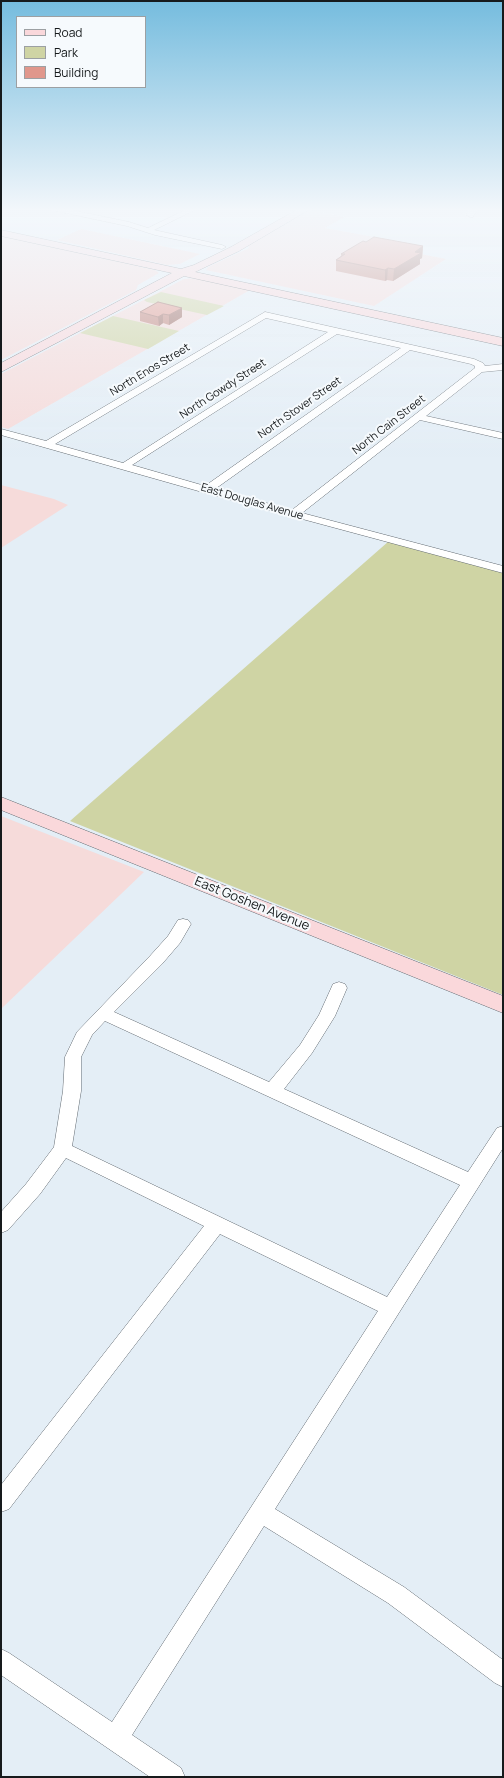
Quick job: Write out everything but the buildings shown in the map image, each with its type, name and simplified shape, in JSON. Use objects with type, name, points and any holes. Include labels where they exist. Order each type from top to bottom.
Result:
[{"type":"main road","points":[[1,368],[147,291]]},
{"type":"main road","points":[[270,291],[503,342]]},
{"type":"main road","name":"East Goshen Avenue","points":[[1,803],[503,1005]]},
{"type":"street","name":"North Enos Street","points":[[47,445],[264,315],[335,331]]},
{"type":"street","points":[[335,331],[474,362],[480,365],[480,369],[503,367]]},
{"type":"street","name":"North Gowdy Street","points":[[123,467],[335,331]]},
{"type":"street","name":"North Stover Street","points":[[206,490],[409,347]]},
{"type":"street","name":"North Cain Street","points":[[294,514],[480,369]]},
{"type":"street","points":[[418,417],[503,436]]},
{"type":"street","name":"East Douglas Avenue","points":[[1,432],[206,490],[503,570]]},
{"type":"street","points":[[1,1225],[33,1189],[63,1149],[72,1091],[73,1057],[85,1032],[156,960],[174,939],[183,924]]},
{"type":"street","points":[[272,1091],[306,1049],[327,1016],[339,988]]},
{"type":"street","points":[[104,1014],[472,1182]]},
{"type":"street","points":[[115,1739],[503,1133]]},
{"type":"street","points":[[63,1149],[218,1223],[390,1308]]},
{"type":"street","points":[[1,1502],[218,1223]]},
{"type":"street","points":[[260,1512],[396,1595],[503,1675]]},
{"type":"street","points":[[1,1661],[172,1777]]},
{"type":"shaded area","points":[[1,291],[134,291],[1,360]]},
{"type":"shaded area","points":[[161,291],[248,291],[8,429],[1,427],[1,374]]},
{"type":"shaded area","points":[[304,291],[397,291],[374,306]]},
{"type":"shaded area","points":[[1,485],[54,499],[68,505],[1,548]]},
{"type":"shaded area","points":[[1,816],[144,872],[1,1009]]},
{"type":"green space","points":[[161,292],[224,306],[207,315],[147,302],[144,300]]},
{"type":"green space","points":[[113,316],[179,331],[148,349],[80,333]]},
{"type":"green space","points":[[389,541],[503,573],[503,995],[70,821]]}]
